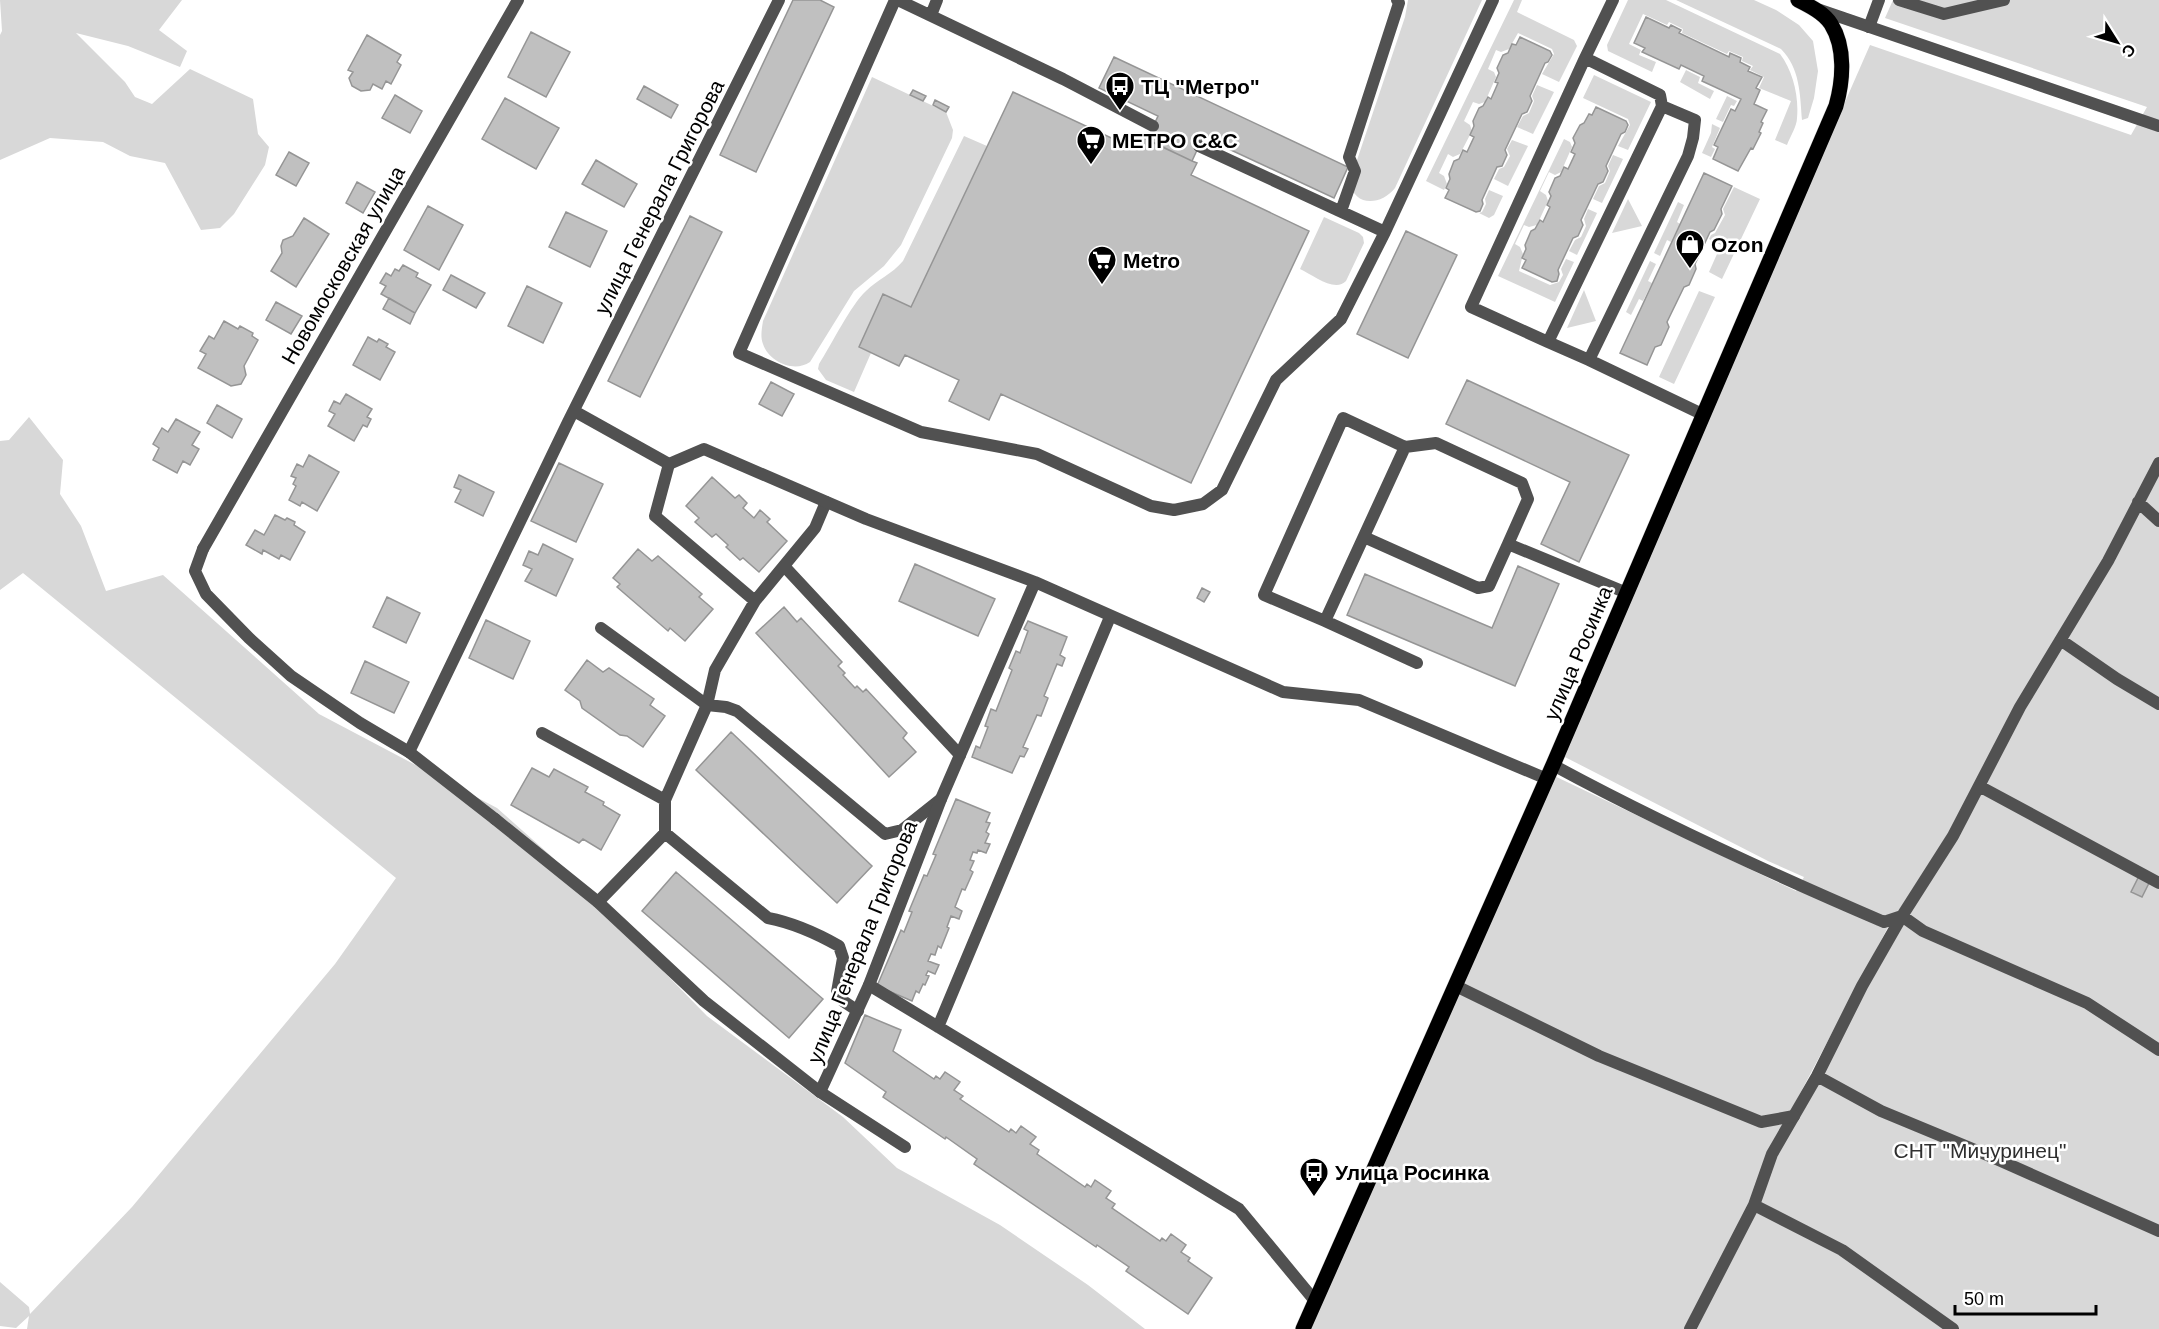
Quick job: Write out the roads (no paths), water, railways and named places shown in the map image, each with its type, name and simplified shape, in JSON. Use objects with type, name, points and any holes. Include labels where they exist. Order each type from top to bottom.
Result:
[{"type":"main road","name":"улица Росинка","points":[[1303,1329],[1550,772],[1836,106],[1843,70],[1839,46],[1831,24],[1814,8],[1798,0]]},
{"type":"street","name":"Новомосковская улица","points":[[409,752],[360,723],[291,676],[249,638],[206,594],[195,571],[203,549],[518,0]]},
{"type":"street","name":"улица Генерала Григорова","points":[[779,0],[574,411],[409,752],[598,902],[704,1000],[820,1092],[869,985],[941,799],[1035,582]]},
{"type":"street","points":[[1153,126],[1063,79],[897,0],[739,353],[921,432],[1037,454],[1151,506],[1174,510],[1203,504],[1222,490],[1276,380],[1341,319],[1385,232],[1493,0]]},
{"type":"street","points":[[931,15],[937,0]]},
{"type":"street","points":[[1341,211],[1355,171],[1349,157],[1399,3],[1397,0]]},
{"type":"street","points":[[1613,0],[1471,307],[1704,415]]},
{"type":"street","points":[[1869,27],[1880,0]]},
{"type":"street","points":[[1899,0],[1944,14],[2004,0]]},
{"type":"street","points":[[1814,8],[2159,126]]},
{"type":"street","points":[[1548,342],[1662,106],[1660,95],[1585,58]]},
{"type":"street","points":[[1589,360],[1694,138],[1695,120],[1662,106]]},
{"type":"street","points":[[1199,146],[1385,232]]},
{"type":"street","points":[[574,411],[669,464]]},
{"type":"street","points":[[1364,537],[1478,588],[1489,586],[1528,499],[1522,483],[1437,443],[1405,447],[1343,418],[1264,595],[1417,663]]},
{"type":"street","points":[[1325,621],[1405,447]]},
{"type":"street","points":[[669,464],[704,449],[866,519],[1035,582],[1283,692],[1359,700],[1614,798],[1784,879],[1884,922],[1902,916]]},
{"type":"street","points":[[1690,1329],[1754,1205],[1772,1155],[1862,986],[1902,916],[1953,836],[2020,707],[2062,641],[2108,561],[2159,463]]},
{"type":"street","points":[[669,464],[656,516],[755,601]]},
{"type":"street","points":[[598,902],[665,833],[665,800],[707,705],[715,670],[755,601],[815,528],[826,502]]},
{"type":"street","points":[[2138,502],[2159,521]]},
{"type":"street","points":[[1508,544],[1627,593]]},
{"type":"street","points":[[784,566],[960,755]]},
{"type":"street","points":[[938,1027],[1110,617]]},
{"type":"street","points":[[601,628],[707,705],[726,706],[737,711],[885,834],[893,834],[902,830],[941,799]]},
{"type":"street","points":[[2062,641],[2116,679],[2159,704]]},
{"type":"street","points":[[542,733],[665,800]]},
{"type":"street","points":[[1979,786],[2159,883]]},
{"type":"street","points":[[665,833],[768,918],[788,922],[811,931],[839,946],[843,958],[837,992],[843,1001],[858,1011]]},
{"type":"street","points":[[1902,916],[1923,931],[2087,1003],[2159,1050]]},
{"type":"street","points":[[869,985],[1239,1209],[1315,1301]]},
{"type":"street","points":[[1456,986],[1599,1056],[1761,1122],[1794,1116]]},
{"type":"street","points":[[1816,1076],[1881,1111],[2159,1231]]},
{"type":"street","points":[[820,1092],[905,1147]]},
{"type":"street","points":[[1754,1205],[1842,1250],[1953,1329]]},
{"type":"place","name":"ТЦ \"Метро\"","points":[[1120,112]]},
{"type":"place","name":"МЕТРО С&С","points":[[1091,166]]},
{"type":"place","name":"Ozon","points":[[1690,270]]},
{"type":"place","name":"Metro","points":[[1102,286]]},
{"type":"place","name":"Улица Росинка","points":[[1314,1198]]},
{"type":"park label","name":"СНТ \"Мичуринец\"","points":[[1980,1150]]}]
